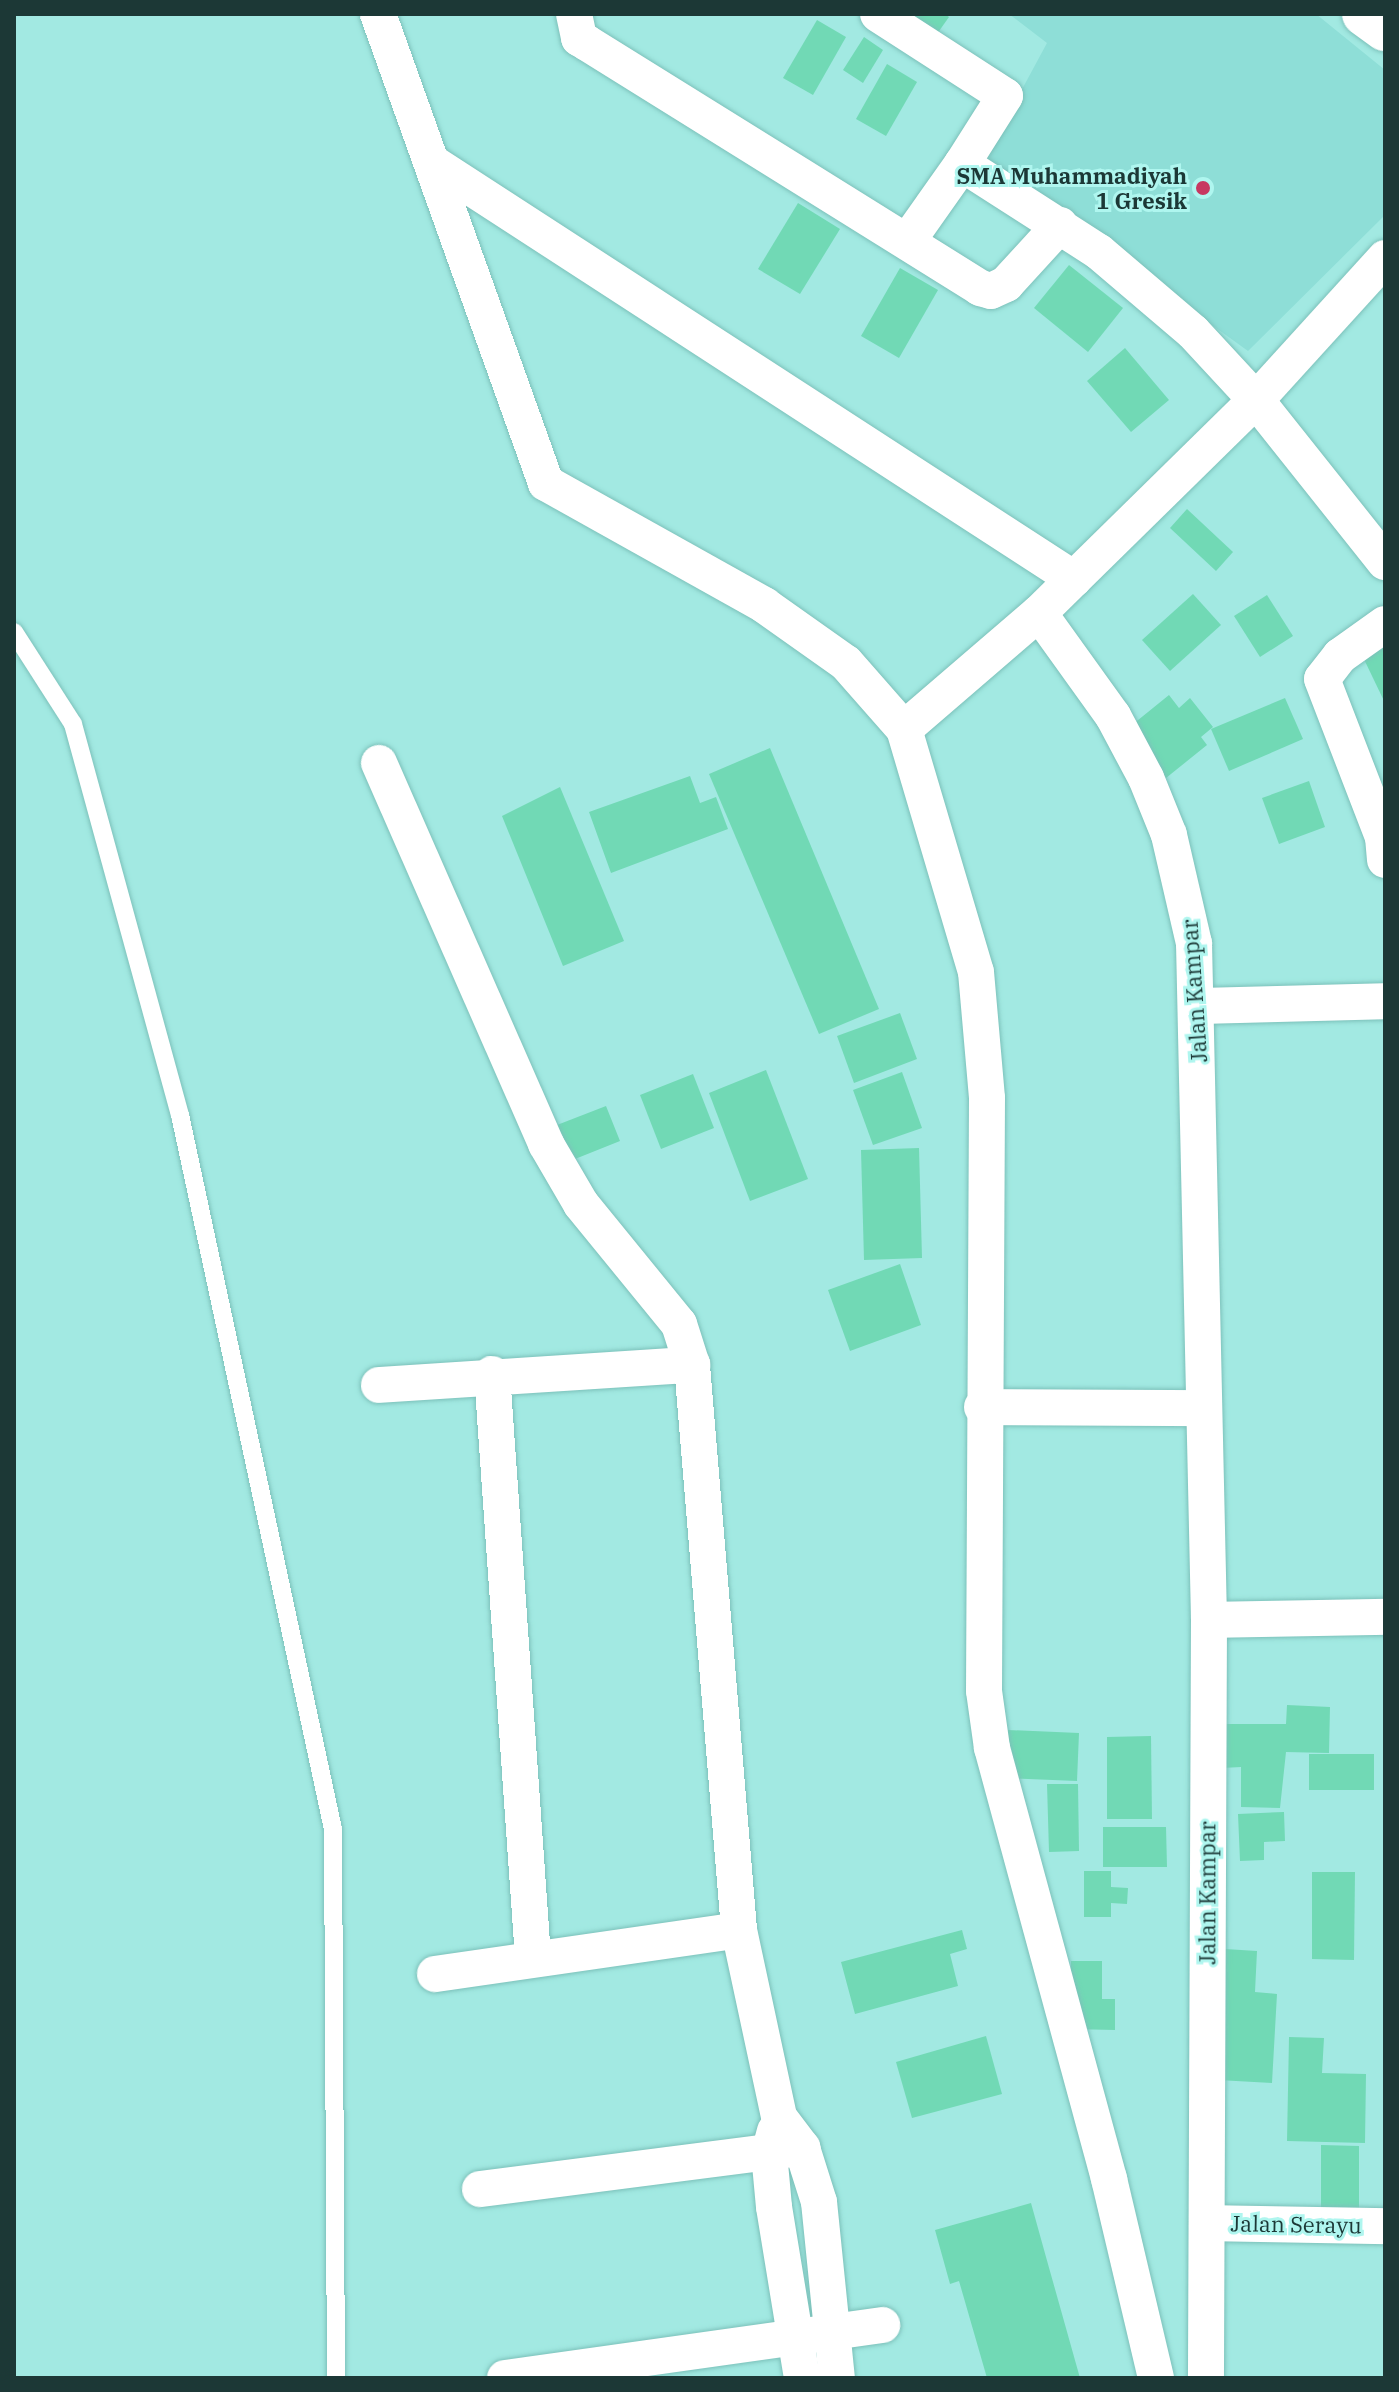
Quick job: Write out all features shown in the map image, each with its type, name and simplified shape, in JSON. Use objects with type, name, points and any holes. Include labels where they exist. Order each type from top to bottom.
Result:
[{"type":"main road","points":[[1364,14],[1385,29]]},
{"type":"street","points":[[378,14],[546,483],[764,605],[846,663],[904,729],[976,972],[987,1098],[982,1407],[984,1691],[992,1748],[1109,2179],[1156,2378]]},
{"type":"street","points":[[574,14],[579,38],[750,148],[909,239],[991,291],[1006,284],[1060,225]]},
{"type":"street","points":[[878,14],[1005,96],[909,239]]},
{"type":"street","points":[[433,163],[1074,579]]},
{"type":"street","points":[[962,164],[1060,225],[1193,332],[1256,400],[1385,562]]},
{"type":"street","points":[[904,729],[1074,579],[1256,400],[1385,258]]},
{"type":"street","name":"Jalan Kampar","points":[[1039,613],[1113,716],[1169,835],[1194,943],[1199,1006],[1202,1408],[1209,1620],[1206,2378]]},
{"type":"street","points":[[1385,624],[1340,656],[1322,679],[1383,837],[1385,860]]},
{"type":"street","points":[[379,763],[546,1144],[581,1204],[679,1324],[692,1365],[739,1930],[785,2151],[795,2335],[802,2378]]},
{"type":"street","points":[[1199,1006],[1385,1001]]},
{"type":"street","points":[[379,1385],[492,1374],[692,1365]]},
{"type":"street","points":[[492,1374],[533,1957]]},
{"type":"street","points":[[982,1407],[1202,1408]]},
{"type":"street","points":[[1209,1620],[1385,1617]]},
{"type":"street","points":[[435,1974],[533,1957],[739,1930]]},
{"type":"street","points":[[480,2189],[785,2151]]},
{"type":"street","points":[[785,2151],[819,2202],[837,2378]]},
{"type":"street","name":"Jalan Serayu","points":[[1207,2223],[1385,2226]]},
{"type":"street","points":[[505,2378],[882,2325]]},
{"type":"lane","points":[[14,632],[73,724],[180,1115],[333,1829],[336,2378]]},
{"type":"shaded area","name":"SMA Muhammadiyah 1 Gresik","points":[[1009,14],[1316,14],[1385,70],[1385,215],[1248,351],[984,160],[1047,43]]},
{"type":"building","points":[[895,14],[945,14],[949,17],[932,41]]},
{"type":"building","points":[[817,20],[846,37],[813,95],[783,78]]},
{"type":"building","points":[[864,37],[883,50],[863,83],[843,70]]},
{"type":"building","points":[[887,64],[917,82],[886,136],[856,119]]},
{"type":"building","points":[[798,203],[840,229],[800,294],[758,269]]},
{"type":"building","points":[[1069,265],[1123,308],[1088,352],[1034,308]]},
{"type":"building","points":[[900,268],[938,290],[899,358],[861,336]]},
{"type":"building","points":[[1125,348],[1169,400],[1131,432],[1087,381]]},
{"type":"building","points":[[1187,509],[1233,552],[1216,571],[1170,528]]},
{"type":"building","points":[[1193,594],[1221,625],[1170,671],[1142,640]]},
{"type":"building","points":[[1267,595],[1293,636],[1260,657],[1234,616]]},
{"type":"building","points":[[1385,641],[1385,703],[1361,653]]},
{"type":"building","points":[[1169,695],[1179,708],[1190,698],[1213,727],[1201,737],[1207,745],[1166,778],[1127,729]]},
{"type":"building","points":[[1285,698],[1303,739],[1229,771],[1211,729]]},
{"type":"building","points":[[770,748],[879,1009],[819,1034],[709,774]]},
{"type":"building","points":[[690,776],[700,803],[716,797],[728,829],[611,873],[589,812]]},
{"type":"building","points":[[1309,781],[1325,827],[1279,844],[1262,798]]},
{"type":"building","points":[[560,787],[624,941],[563,966],[502,816]]},
{"type":"building","points":[[900,1013],[917,1059],[854,1083],[837,1036]]},
{"type":"building","points":[[766,1070],[808,1179],[750,1201],[709,1093]]},
{"type":"building","points":[[902,1072],[922,1128],[873,1145],[853,1090]]},
{"type":"building","points":[[693,1074],[714,1128],[661,1149],[640,1095]]},
{"type":"building","points":[[606,1106],[620,1141],[570,1161],[557,1125]]},
{"type":"building","points":[[919,1148],[922,1258],[864,1260],[861,1150]]},
{"type":"building","points":[[900,1264],[921,1325],[850,1351],[828,1290]]},
{"type":"building","points":[[1287,1705],[1330,1707],[1329,1753],[1286,1752],[1280,1808],[1241,1807],[1241,1767],[1222,1768],[1223,1724],[1286,1724]]},
{"type":"building","points":[[1008,1730],[1079,1733],[1077,1781],[1006,1778]]},
{"type":"building","points":[[1151,1736],[1152,1819],[1107,1819],[1107,1737]]},
{"type":"building","points":[[1309,1754],[1374,1754],[1374,1790],[1309,1790]]},
{"type":"building","points":[[1047,1784],[1078,1784],[1079,1851],[1049,1852]]},
{"type":"building","points":[[1284,1812],[1285,1841],[1264,1842],[1264,1860],[1240,1861],[1238,1814]]},
{"type":"building","points":[[1103,1827],[1166,1827],[1167,1867],[1103,1867]]},
{"type":"building","points":[[1084,1871],[1111,1871],[1111,1887],[1128,1888],[1127,1904],[1111,1903],[1111,1917],[1084,1917]]},
{"type":"building","points":[[1312,1872],[1355,1872],[1354,1960],[1312,1959]]},
{"type":"building","points":[[962,1930],[967,1949],[950,1954],[958,1986],[855,2014],[841,1962]]},
{"type":"building","points":[[1225,1949],[1257,1951],[1255,1992],[1277,1994],[1272,2083],[1218,2080]]},
{"type":"building","points":[[1071,1961],[1102,1961],[1102,1999],[1115,1999],[1115,2030],[1071,2029]]},
{"type":"building","points":[[986,2036],[1002,2094],[912,2118],[896,2062]]},
{"type":"building","points":[[1289,2037],[1324,2038],[1322,2073],[1366,2074],[1365,2143],[1287,2141]]},
{"type":"building","points":[[1321,2145],[1359,2146],[1359,2213],[1321,2213]]},
{"type":"building","points":[[1031,2203],[1080,2378],[987,2378],[959,2281],[950,2284],[935,2230]]},
{"type":"place","name":"SMA Muhammadiyah 1 Gresik","points":[[1203,188]]}]
